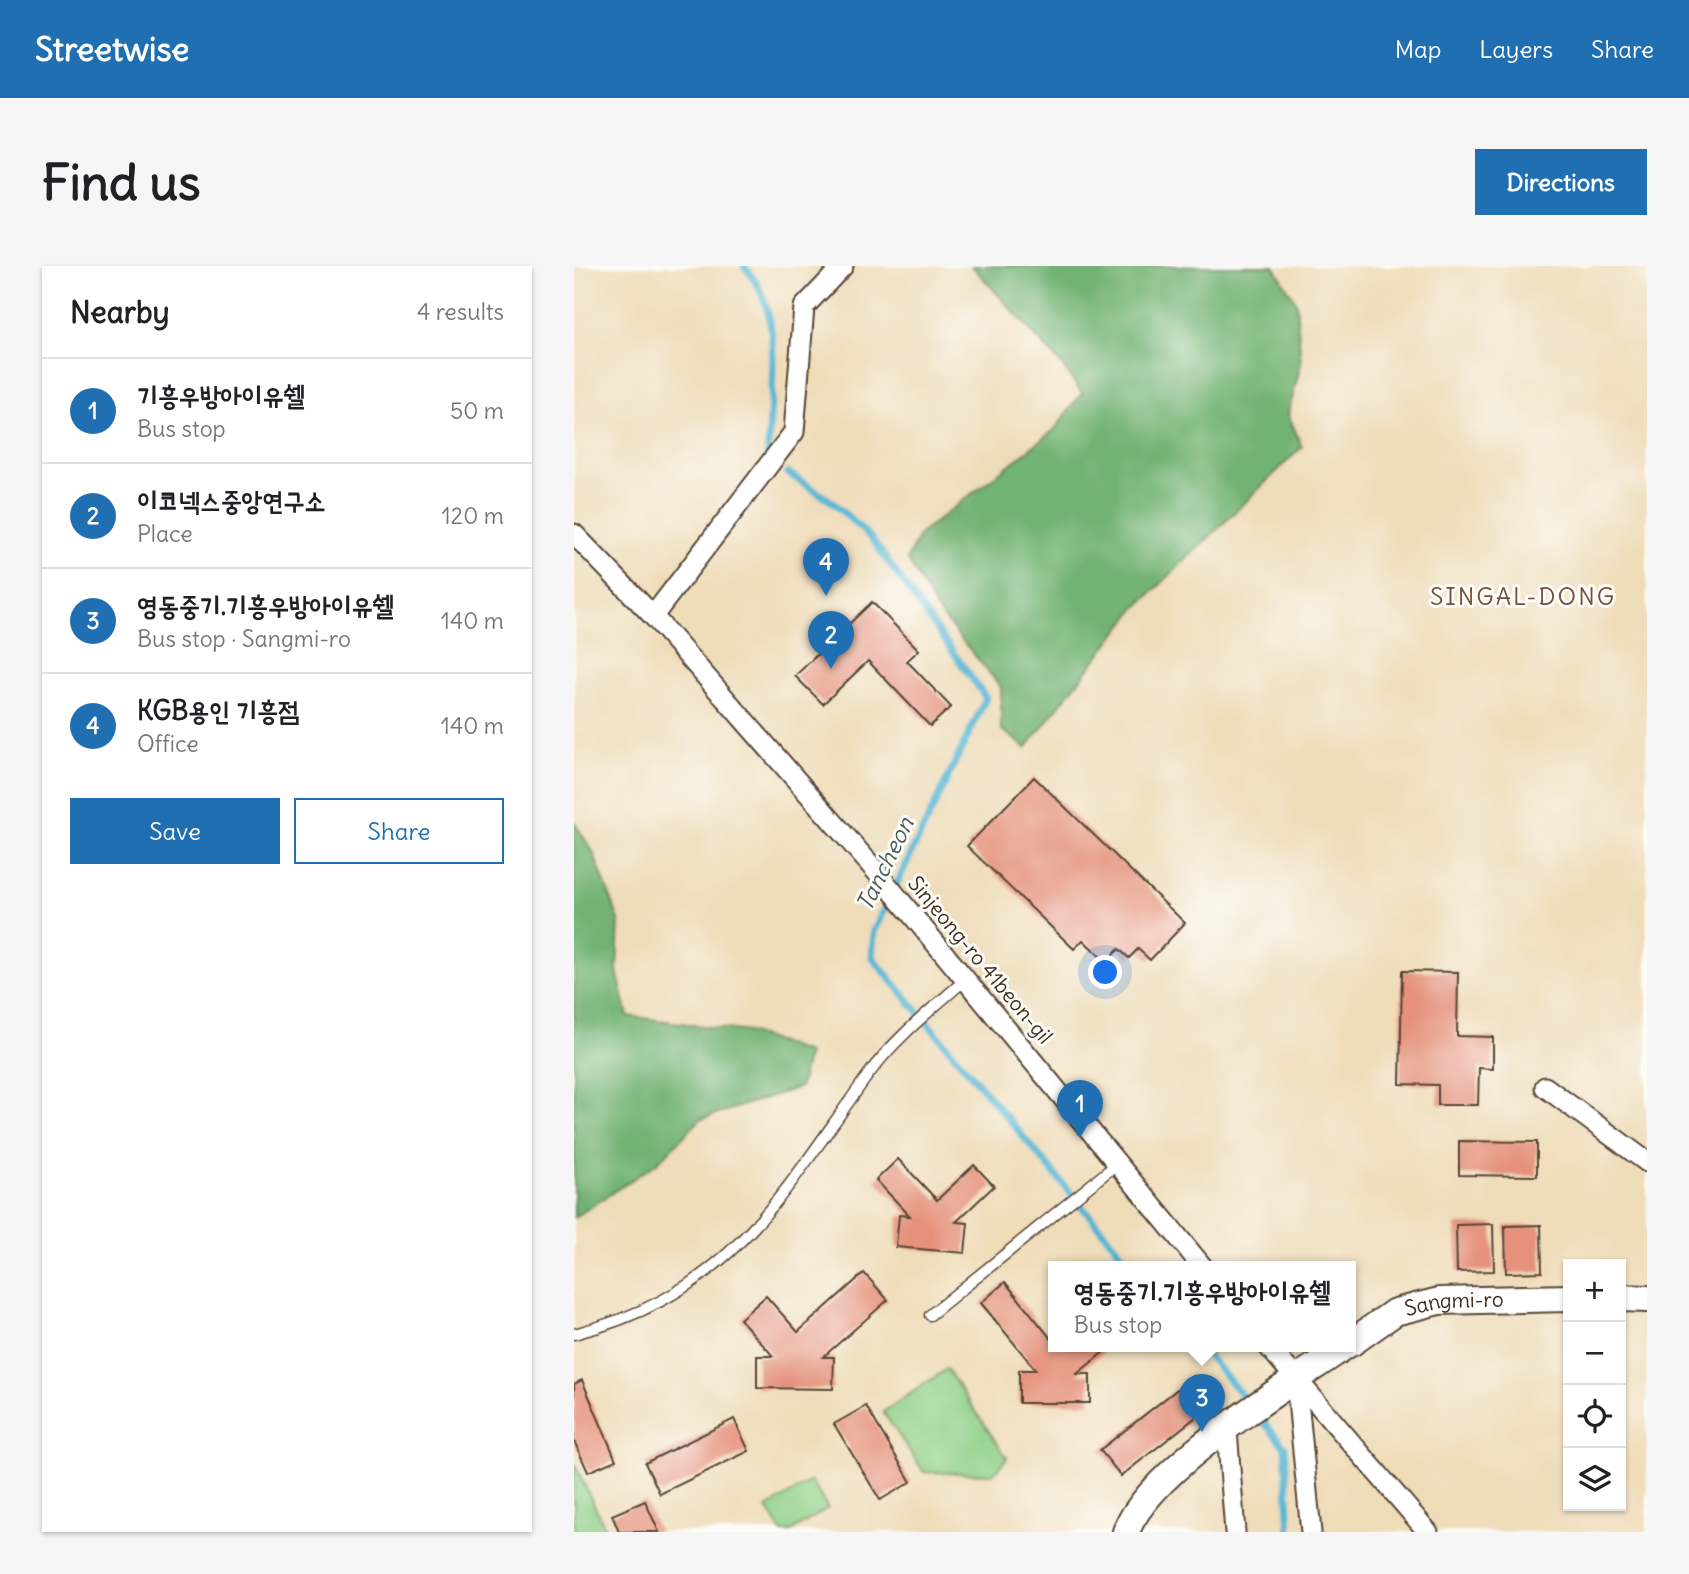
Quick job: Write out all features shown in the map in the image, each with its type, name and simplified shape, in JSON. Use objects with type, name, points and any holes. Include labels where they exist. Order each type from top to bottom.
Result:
[{"type":"street","points":[[653,616],[794,432],[804,307],[843,266]]},
{"type":"street","name":"Sinjeong-ro 41beon-gil","points":[[574,534],[653,616],[875,870],[1198,1261]]},
{"type":"street","points":[[1545,1087],[1647,1162]]},
{"type":"street","name":"Sangmi-ro","points":[[1356,1339],[1395,1312],[1439,1301],[1563,1298]]},
{"type":"street","points":[[1626,1298],[1647,1299]]},
{"type":"street","points":[[1273,1352],[1428,1532]]},
{"type":"street","points":[[1126,1532],[1132,1516],[1175,1470],[1336,1352]]},
{"type":"street","points":[[1296,1380],[1311,1532]]},
{"type":"street","points":[[1227,1430],[1235,1532]]},
{"type":"lane","points":[[574,1334],[619,1323],[678,1294],[760,1224],[797,1178],[869,1074],[905,1032],[966,979]]},
{"type":"lane","points":[[930,1315],[1118,1163]]},
{"type":"green space","points":[[972,266],[1274,266],[1296,302],[1301,364],[1288,414],[1302,447],[1136,608],[1026,748],[1001,729],[1001,687],[937,610],[907,559],[920,534],[1054,430],[1082,393],[1061,364]]},
{"type":"green space","points":[[574,822],[593,852],[619,920],[617,971],[628,1016],[748,1032],[808,1053],[800,1087],[701,1119],[657,1163],[574,1218]]},
{"type":"green space","points":[[947,1369],[1007,1458],[993,1474],[924,1472],[883,1412]]},
{"type":"green space","points":[[574,1463],[607,1532],[574,1532]]},
{"type":"green space","points":[[811,1481],[828,1508],[790,1532],[782,1532],[767,1508]]},
{"type":"building","points":[[872,602],[919,650],[907,661],[951,707],[930,726],[868,661],[823,704],[795,676]]},
{"type":"building","points":[[1034,777],[1185,923],[1150,960],[1138,949],[1129,958],[1119,949],[1106,962],[1083,940],[1074,949],[967,846]]},
{"type":"building","points":[[1402,971],[1458,972],[1457,1036],[1493,1037],[1493,1069],[1479,1068],[1478,1105],[1438,1105],[1438,1085],[1400,1084]]},
{"type":"building","points":[[1459,1141],[1537,1142],[1537,1176],[1459,1175]]},
{"type":"building","points":[[898,1159],[937,1200],[974,1165],[994,1186],[956,1222],[968,1223],[965,1253],[896,1247],[899,1215],[910,1216],[876,1180]]},
{"type":"building","points":[[1493,1224],[1494,1271],[1457,1272],[1456,1225]]},
{"type":"building","points":[[1541,1225],[1542,1272],[1506,1273],[1505,1226]]},
{"type":"building","points":[[864,1273],[888,1300],[823,1357],[834,1357],[833,1389],[757,1388],[757,1356],[773,1356],[740,1319],[766,1296],[798,1332]]},
{"type":"building","points":[[1005,1282],[1048,1335],[1048,1352],[1104,1352],[1077,1374],[1090,1374],[1090,1403],[1019,1403],[1019,1370],[1036,1370],[981,1303]]},
{"type":"building","points":[[1194,1376],[1215,1402],[1121,1476],[1100,1450]]},
{"type":"building","points":[[582,1380],[616,1460],[588,1472],[574,1441],[574,1384]]},
{"type":"building","points":[[866,1406],[911,1482],[880,1500],[834,1424]]},
{"type":"building","points":[[734,1419],[749,1451],[660,1494],[645,1463]]},
{"type":"building","points":[[645,1501],[659,1532],[619,1532],[612,1515]]},
{"type":"waterway","name":"Tancheon","points":[[744,266],[758,286],[767,308],[771,332],[773,357],[768,457]]},
{"type":"waterway","name":"Tancheon","points":[[788,473],[831,501],[871,538],[986,698],[874,931],[872,957],[1128,1261]]},
{"type":"waterway","name":"Tancheon","points":[[1205,1352],[1249,1404]]},
{"type":"waterway","name":"Tancheon","points":[[1257,1414],[1285,1447],[1290,1532]]},
{"type":"place","name":"KGB용인 기흥점","points":[[826,596]]},
{"type":"place","name":"이코넥스중앙연구소","points":[[831,669]]},
{"type":"place","name":"기흥우방아이유쉘","points":[[1080,1138]]},
{"type":"place","name":"영동중기.기흥우방아이유쉘","points":[[1202,1432]]},
{"type":"district","name":"SINGAL-DONG","points":[[1523,597]]}]
